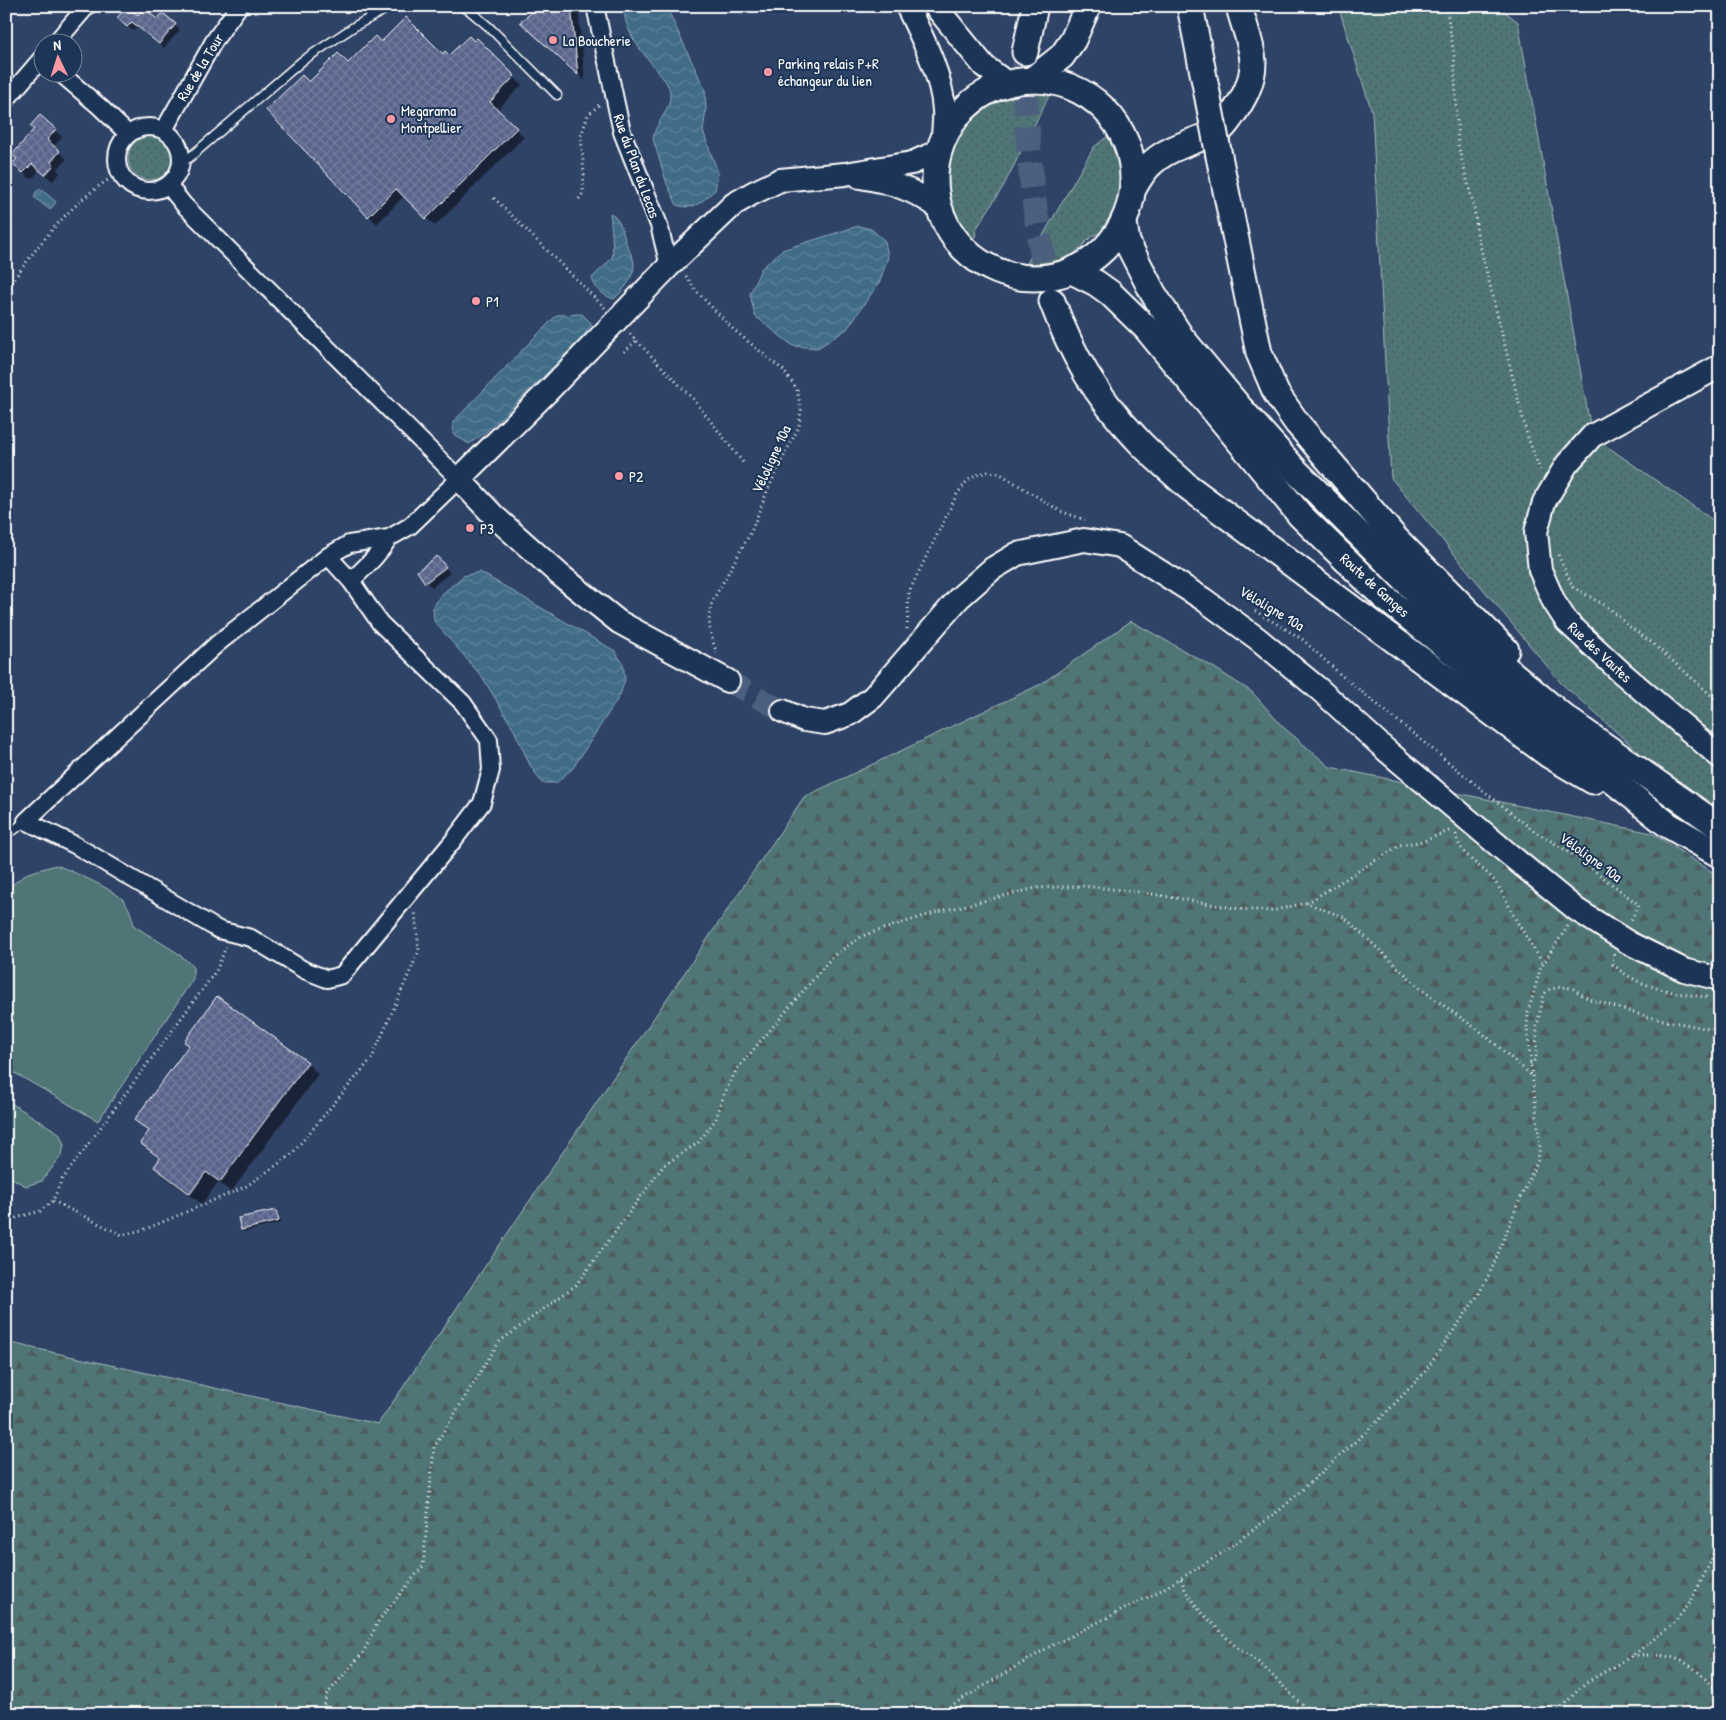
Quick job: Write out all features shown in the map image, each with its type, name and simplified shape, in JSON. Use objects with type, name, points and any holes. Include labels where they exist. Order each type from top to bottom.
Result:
[{"type":"main road","points":[[1025,52],[1035,6]]},
{"type":"main road","points":[[1032,80],[1062,56],[1088,6]]},
{"type":"main road","points":[[1190,6],[1259,354],[1276,393],[1297,423],[1396,538],[1494,637],[1565,718]]},
{"type":"main road","points":[[1133,190],[1141,175],[1153,162],[1187,143],[1223,128],[1239,106],[1247,91],[1252,74],[1253,61],[1252,50],[1239,6]]},
{"type":"main road","points":[[1032,80],[1060,83],[1086,94],[1107,112],[1123,135],[1132,162],[1133,190],[1124,222],[1114,238],[1102,251],[1072,271],[1038,278],[1017,277],[996,271],[978,262],[962,248],[948,231],[938,207],[934,180],[940,145],[958,114],[980,95],[1007,83],[1032,80]]},
{"type":"main road","name":"Route de Ganges","points":[[1124,222],[1127,242],[1153,293],[1181,337],[1296,471],[1423,598],[1565,718],[1720,826]]},
{"type":"main road","name":"Route de Ganges","points":[[1072,271],[1096,283],[1110,293],[1146,328],[1300,514],[1384,597],[1668,825],[1720,855]]},
{"type":"main road","points":[[1052,301],[1078,362],[1102,398],[1136,439],[1187,486],[1549,755],[1668,825]]},
{"type":"street","points":[[65,32],[87,6]]},
{"type":"street","name":"Rue de la Tour","points":[[164,130],[214,41],[239,6]]},
{"type":"street","name":"Rue du Plan du Lecas","points":[[595,6],[622,132],[673,262]]},
{"type":"street","points":[[328,556],[351,581],[380,623],[463,703],[489,740],[491,770],[482,803],[453,841],[342,975],[327,979],[304,970],[252,938],[219,930],[75,845],[26,821],[217,644],[328,556],[349,544],[388,538],[410,526],[550,390],[673,262],[734,204],[752,192],[780,180],[844,174],[912,163],[940,145],[944,110],[942,95],[929,52],[907,6]]},
{"type":"street","points":[[935,6],[984,66],[1007,83]]},
{"type":"street","points":[[6,100],[32,70]]},
{"type":"street","points":[[71,82],[128,134]]},
{"type":"street","points":[[148,126],[164,130],[176,142],[181,159],[176,176],[168,185],[159,189],[150,191],[132,187],[120,173],[117,163],[117,152],[121,142],[128,134],[137,129],[148,126]]},
{"type":"street","points":[[844,174],[886,182],[917,193],[938,207]]},
{"type":"street","points":[[168,185],[184,205],[500,522],[560,575],[619,622],[728,681]]},
{"type":"street","name":"Rue des Vautes","points":[[1720,366],[1592,436],[1567,464],[1544,502],[1536,532],[1540,570],[1554,602],[1567,622],[1622,673],[1720,757]]},
{"type":"street","points":[[351,581],[371,563],[388,538]]},
{"type":"street","points":[[783,711],[804,720],[825,723],[850,714],[873,697],[959,598],[992,569],[1017,554],[1084,540],[1120,546],[1203,599],[1258,639],[1320,690],[1386,750],[1577,910],[1622,938],[1716,989]]},
{"type":"lane","points":[[181,159],[189,158],[302,61],[355,26],[392,6]]},
{"type":"lane","points":[[460,6],[469,10],[488,27],[557,94]]},
{"type":"lane","points":[[6,832],[14,830],[26,821]]},
{"type":"path","points":[[1446,6],[1454,54],[1458,144],[1474,207],[1477,233],[1527,435],[1549,494]]},
{"type":"path","points":[[579,199],[582,193],[584,174],[581,136],[588,115],[613,96]]},
{"type":"path","points":[[6,291],[67,212],[99,185],[120,173]]},
{"type":"path","name":"Véloligne 10a","points":[[673,262],[697,292],[734,330],[783,370],[797,389],[801,410],[800,426],[768,489],[751,532],[713,600],[710,609],[710,637],[718,656]]},
{"type":"path","points":[[624,352],[637,340]]},
{"type":"path","points":[[907,635],[909,592],[957,494],[967,481],[976,475],[987,472],[1000,473],[1060,511],[1090,522]]},
{"type":"path","points":[[1538,554],[1559,554],[1572,587],[1609,608],[1720,703]]},
{"type":"path","name":"Véloligne 10a","points":[[1255,611],[1302,639],[1341,675],[1534,831],[1574,855],[1639,905],[1613,956],[1613,964],[1621,972],[1658,989],[1716,989]]},
{"type":"path","points":[[320,1714],[327,1694],[363,1653],[379,1620],[423,1566],[434,1447],[500,1342],[576,1285],[664,1165],[698,1143],[716,1119],[724,1094],[737,1069],[834,956],[862,936],[934,913],[1036,888],[1084,886],[1122,890],[1240,909],[1271,911],[1306,903],[1400,845],[1424,842],[1455,829],[1457,842],[1465,853],[1491,877],[1543,964]]},
{"type":"path","points":[[53,1201],[122,1235],[146,1229],[245,1187],[290,1156],[372,1058],[420,951],[412,890]]},
{"type":"path","points":[[1306,903],[1344,916],[1422,990],[1481,1032],[1531,1075]]},
{"type":"path","points":[[937,1714],[1049,1647],[1101,1622],[1181,1579],[1222,1553],[1281,1509],[1379,1420],[1424,1373],[1480,1294],[1516,1206],[1538,1160],[1540,1145],[1530,1064],[1527,1029],[1528,1012],[1543,964],[1577,910]]},
{"type":"path","points":[[6,1221],[40,1211],[53,1201],[61,1181],[216,970],[232,933]]},
{"type":"path","points":[[1530,1064],[1536,1058],[1537,1026],[1544,994],[1550,989],[1572,988],[1589,999],[1625,1008],[1648,1017],[1720,1031]]},
{"type":"path","points":[[1555,1714],[1585,1683],[1632,1656],[1673,1624],[1690,1603],[1711,1561],[1720,1529]]},
{"type":"path","points":[[1181,1579],[1186,1592],[1200,1611],[1236,1648],[1258,1662],[1312,1714]]},
{"type":"path","points":[[1632,1656],[1652,1654],[1674,1657],[1693,1666],[1720,1697]]},
{"type":"green space","points":[[1338,6],[1498,6],[1518,22],[1592,436],[1720,525],[1720,824],[1561,683],[1391,478],[1372,112]]},
{"type":"green space","points":[[1033,91],[1050,94],[1004,185],[975,231],[976,235],[973,239],[958,221],[949,192],[948,165],[956,139],[972,117],[986,109],[997,98],[1013,93]]},
{"type":"green space","points":[[150,136],[162,140],[168,146],[172,158],[168,170],[162,176],[150,180],[138,176],[132,170],[128,158],[132,146],[138,140]]},
{"type":"green space","points":[[1108,136],[1120,165],[1120,181],[1116,206],[1100,233],[1090,238],[1067,258],[1046,263],[1027,263],[1094,147]]},
{"type":"green space","points":[[1131,621],[1213,667],[1252,692],[1282,726],[1330,767],[1652,833],[1720,877],[1720,1714],[6,1714],[6,1342],[378,1424],[804,797],[1041,684]]},
{"type":"green space","points":[[56,865],[93,881],[120,897],[128,907],[134,926],[176,952],[193,966],[193,979],[98,1121],[6,1068],[6,889],[28,873]]},
{"type":"green space","points":[[6,1100],[59,1133],[64,1144],[62,1155],[42,1181],[26,1186],[6,1175]]},
{"type":"water","points":[[624,6],[666,6],[705,90],[706,109],[703,131],[718,173],[715,190],[694,206],[683,207],[677,205],[667,184],[653,139],[654,133],[666,111],[670,99],[670,90],[631,34],[627,25]]},
{"type":"water","points":[[41,189],[56,202],[50,210],[34,197],[36,192]]},
{"type":"water","points":[[610,213],[619,223],[634,262],[631,278],[614,299],[600,291],[592,278],[608,262],[613,254]]},
{"type":"water","points":[[858,226],[871,229],[885,241],[888,257],[880,281],[847,329],[818,348],[793,346],[755,316],[750,294],[761,269],[782,250]]},
{"type":"water","points":[[582,314],[592,324],[578,343],[486,432],[469,444],[453,434],[453,422],[557,315]]},
{"type":"water","points":[[480,572],[615,651],[623,664],[625,679],[620,695],[573,768],[556,783],[542,783],[530,765],[514,730],[483,678],[434,621],[433,608],[441,595],[463,576]]},
{"type":"building","points":[[127,6],[138,15],[144,8],[157,19],[163,13],[176,24],[159,44],[132,22],[127,27],[117,18]]},
{"type":"building","points":[[540,6],[571,6],[578,75],[520,22]]},
{"type":"building","name":"Megarama Montpellier","points":[[406,17],[443,54],[445,51],[449,55],[469,36],[474,41],[477,38],[515,76],[490,102],[517,128],[426,219],[396,189],[368,217],[266,110],[302,75],[309,82],[338,53],[348,63],[375,36],[381,42]]},
{"type":"building","points":[[40,115],[56,129],[47,140],[60,151],[51,162],[54,165],[45,175],[32,164],[23,173],[12,164],[17,159],[12,155],[34,129],[30,126]]},
{"type":"building","points":[[437,556],[446,567],[425,583],[417,571]]},
{"type":"building","points":[[217,996],[308,1062],[220,1182],[206,1172],[190,1194],[154,1167],[160,1158],[140,1143],[149,1131],[134,1120],[189,1045],[184,1042]]},
{"type":"building","points":[[276,1210],[279,1221],[241,1230],[238,1218]]},
{"type":"tunnel","points":[[1025,52],[1031,177],[1045,270],[1052,301]]},
{"type":"tunnel","points":[[728,681],[783,711]]},
{"type":"place","name":"La Boucherie","points":[[553,40]]},
{"type":"place","name":"Parking relais P+R échangeur du lien","points":[[768,72]]},
{"type":"place","name":"Megarama Montpellier","points":[[391,119]]},
{"type":"place","name":"P1","points":[[476,301]]},
{"type":"place","name":"P2","points":[[619,476]]},
{"type":"place","name":"P3","points":[[470,528]]}]
